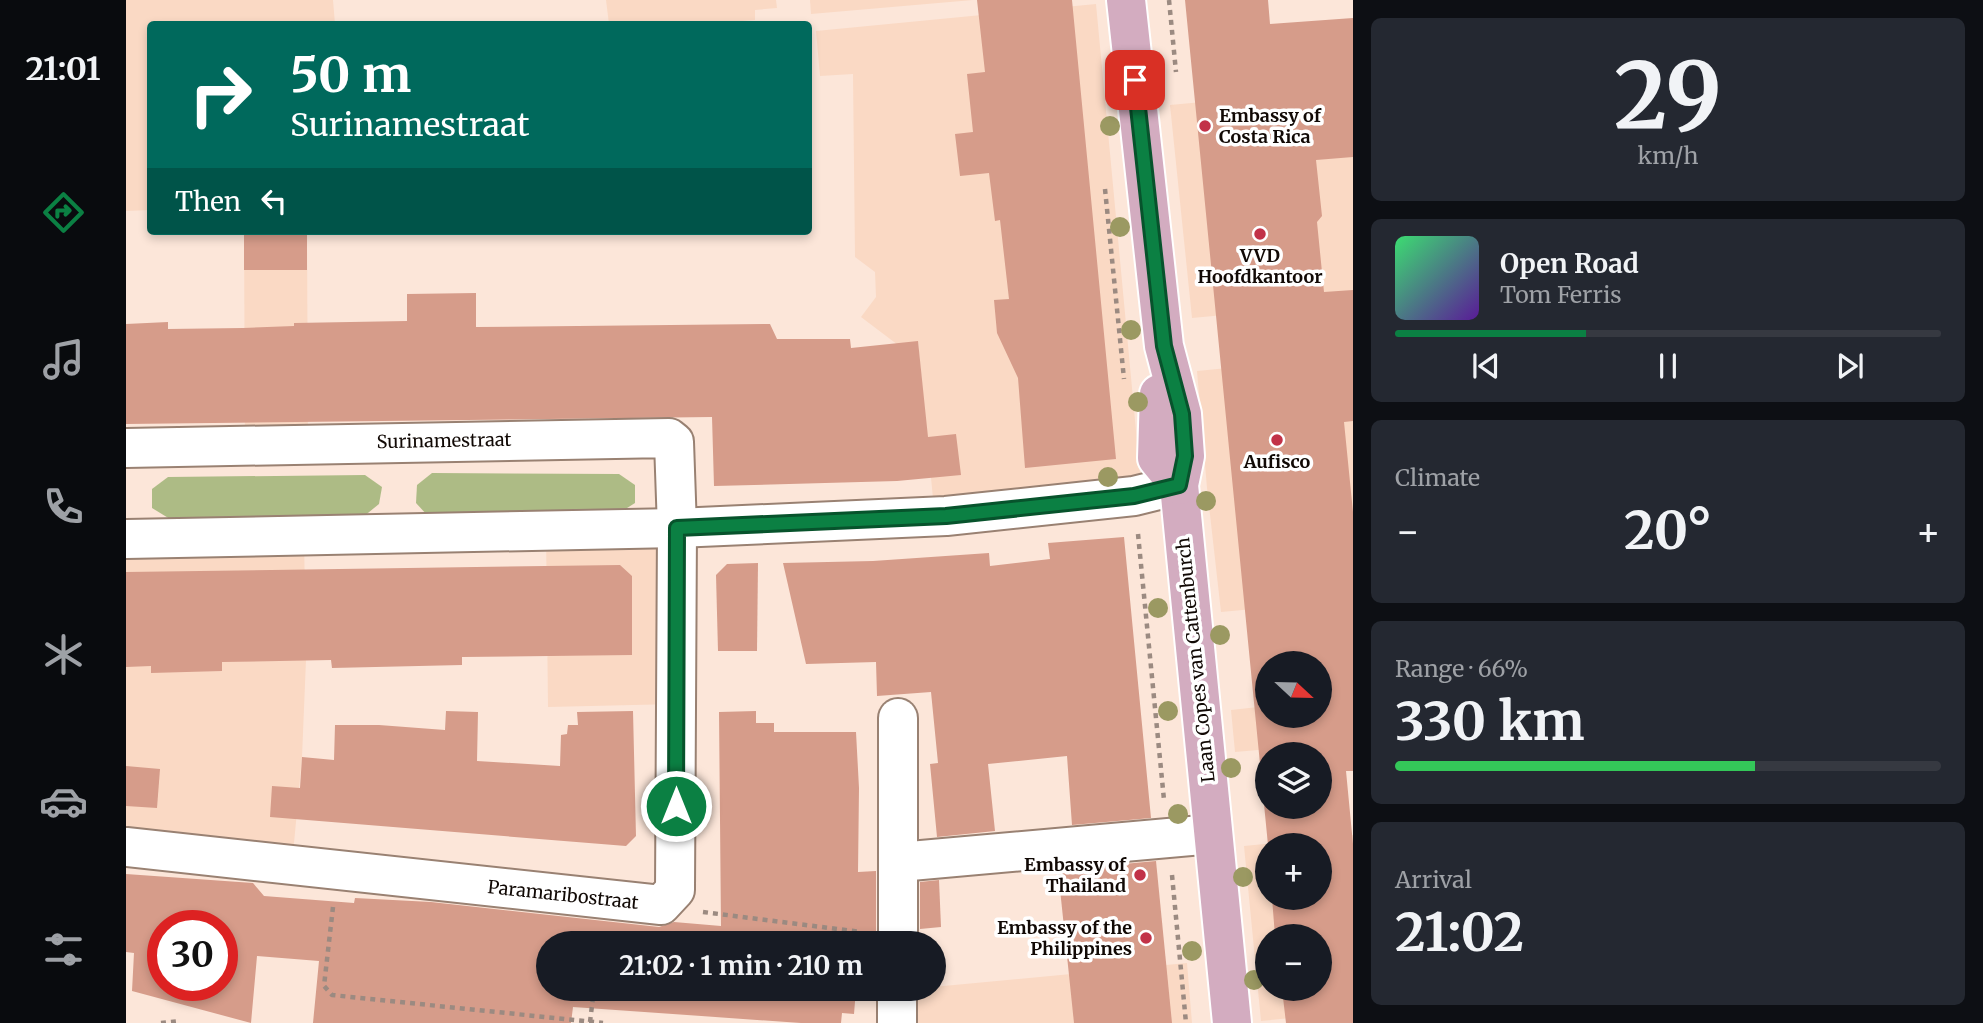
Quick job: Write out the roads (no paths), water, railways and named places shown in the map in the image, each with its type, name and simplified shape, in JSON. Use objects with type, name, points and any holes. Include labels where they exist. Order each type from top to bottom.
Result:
[{"type":"main road","points":[[1126,0],[1164,346],[1156,415],[1157,458],[1179,485]]},
{"type":"main road","name":"Laan Copes van Cattenburch","points":[[1179,485],[1231,1023]]},
{"type":"street","name":"Surinamestraat","points":[[126,448],[670,438],[674,442],[677,528]]},
{"type":"street","points":[[126,539],[677,528],[946,516],[1134,496],[1179,485]]},
{"type":"street","name":"Paramaribostraat","points":[[126,846],[661,905],[675,890],[677,528]]},
{"type":"street","points":[[882,931],[899,862],[898,718]]},
{"type":"street","points":[[899,862],[1213,834]]},
{"type":"street","points":[[897,1001],[897,1023]]},
{"type":"place","name":"Embassy of Costa Rica","points":[[1205,126]]},
{"type":"place","name":"VVD Hoofdkantoor","points":[[1260,234]]},
{"type":"place","name":"Aufisco","points":[[1277,440]]},
{"type":"place","name":"Embassy of Thailand","points":[[1140,875]]},
{"type":"place","name":"Embassy of the Philippines","points":[[1146,938]]}]
